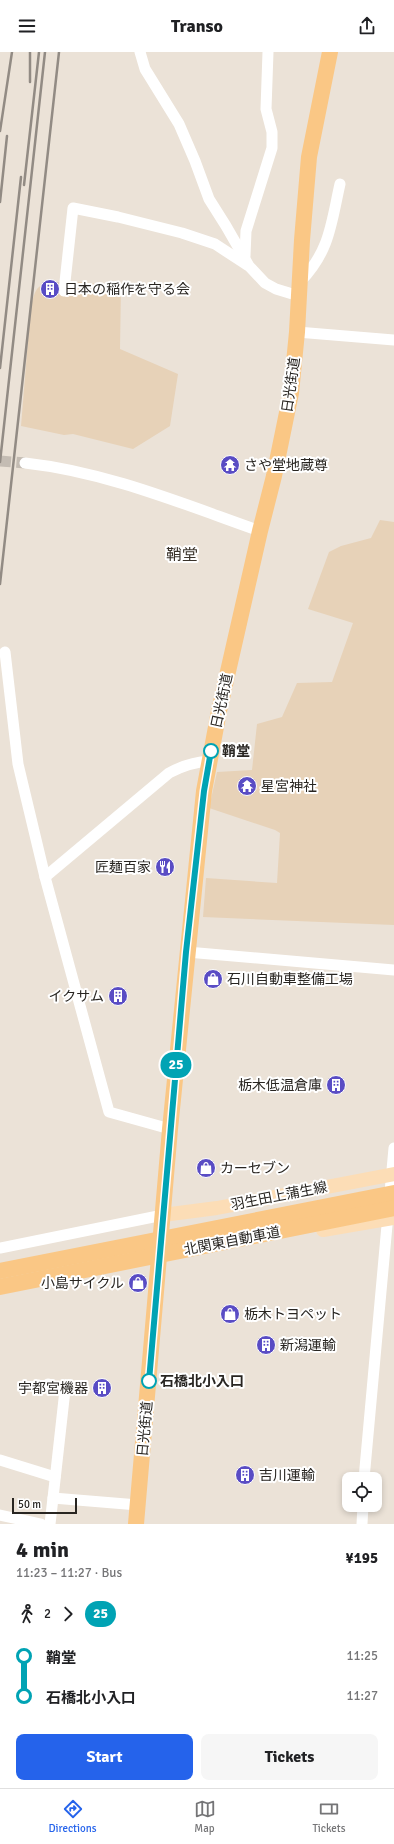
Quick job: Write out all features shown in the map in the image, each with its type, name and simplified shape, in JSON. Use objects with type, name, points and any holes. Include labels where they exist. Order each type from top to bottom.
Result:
[{"type":"highway","name":"日光街道","points":[[139,1524],[138,1505],[170,1129],[186,952],[204,791],[209,761],[260,531],[274,476],[292,386],[309,157],[330,52]]},
{"type":"highway","name":"北関東自動車道","points":[[0,1271],[394,1193]]},
{"type":"highway","name":"北関東自動車道","points":[[0,1287],[392,1215]]},
{"type":"main road","name":"羽生田上蒲生線","points":[[163,1215],[217,1208],[393,1174]]},
{"type":"main road","points":[[159,1257],[392,1215]]},
{"type":"street","points":[[140,52],[145,69],[179,124],[195,161],[208,199],[226,226],[247,263],[265,283],[276,289],[300,289],[322,252],[327,239],[340,184]]},
{"type":"street","points":[[247,263],[246,231],[272,148],[272,132],[266,108],[268,52]]},
{"type":"street","points":[[64,291],[73,208],[118,217],[182,233],[215,244],[247,263]]},
{"type":"street","points":[[297,332],[394,340]]},
{"type":"street","points":[[25,463],[56,467],[103,477],[260,531]]},
{"type":"street","points":[[4,652],[18,764],[45,877],[109,1112],[170,1129]]},
{"type":"street","points":[[45,877],[169,773],[196,762],[209,761]]},
{"type":"street","points":[[186,952],[394,970]]},
{"type":"street","points":[[365,1472],[392,1215],[394,1148]]},
{"type":"street","points":[[0,1248],[163,1215]]},
{"type":"street","points":[[48,1384],[65,1390],[50,1524]]},
{"type":"street","points":[[0,1460],[55,1477]]},
{"type":"street","points":[[53,1498],[138,1505]]},
{"type":"street","points":[[362,1524],[363,1512]]},
{"type":"street","points":[[0,1515],[41,1524]]},
{"type":"shaded area","points":[[58,282],[83,282],[121,287],[120,349],[178,374],[170,426],[133,449],[73,434],[64,435],[21,426],[31,304],[35,292],[41,286],[46,284]]},
{"type":"shaded area","points":[[380,520],[394,522],[394,925],[203,917],[206,878],[277,883],[280,833],[209,808],[217,772],[252,770],[257,724],[282,717],[297,683],[332,682],[353,623],[308,609],[329,552],[341,546],[371,538]]},
{"type":"tunnel","points":[[0,461],[25,463]]},
{"type":"railway","points":[[0,131],[12,52]]},
{"type":"railway","points":[[30,52],[30,82]]},
{"type":"railway","points":[[24,185],[39,52]]},
{"type":"railway","points":[[0,462],[45,52]]},
{"type":"railway","points":[[0,584],[59,52]]},
{"type":"railway","points":[[0,202],[7,136]]},
{"type":"railway","points":[[0,368],[21,177]]},
{"type":"bus line","name":"25","points":[[149,1381],[186,952],[204,791],[211,751]]},
{"type":"place","name":"日本の稲作を守る会","points":[[50,289]]},
{"type":"place","name":"さや堂地蔵尊","points":[[230,465]]},
{"type":"place","name":"鞘堂","points":[[211,751]]},
{"type":"place","name":"星宮神社","points":[[247,786]]},
{"type":"place","name":"匠麺百家","points":[[165,867]]},
{"type":"place","name":"石川自動車整備工場","points":[[213,979]]},
{"type":"place","name":"イクサム","points":[[118,996]]},
{"type":"place","name":"栃木低温倉庫","points":[[336,1085]]},
{"type":"place","name":"カーセブン","points":[[206,1168]]},
{"type":"place","name":"小島サイクル","points":[[138,1283]]},
{"type":"place","name":"栃木トヨペット","points":[[230,1314]]},
{"type":"place","name":"新潟運輸","points":[[266,1345]]},
{"type":"place","name":"石橋北小入口","points":[[149,1381]]},
{"type":"place","name":"宇都宮機器","points":[[102,1388]]},
{"type":"place","name":"吉川運輸","points":[[245,1475]]},
{"type":"district","name":"鞘堂","points":[[182,555]]}]
